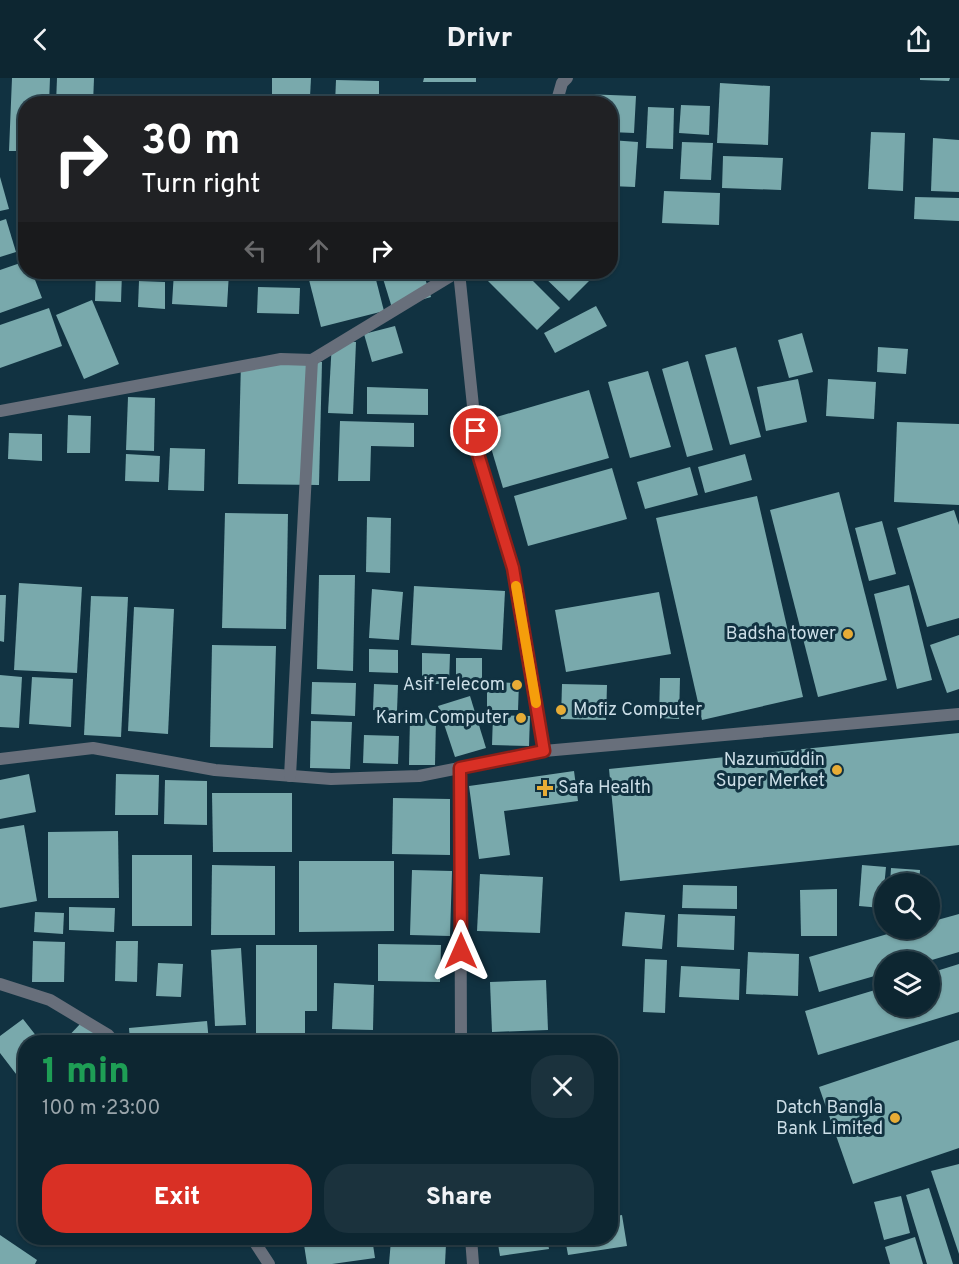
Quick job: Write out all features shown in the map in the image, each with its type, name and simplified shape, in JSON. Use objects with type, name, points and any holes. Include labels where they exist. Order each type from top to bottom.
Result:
[{"type":"street","points":[[558,96],[562,83],[567,78]]},
{"type":"street","points":[[0,411],[281,359],[312,360],[446,279]]},
{"type":"street","points":[[459,279],[478,454],[513,568],[544,751]]},
{"type":"street","points":[[290,776],[312,360]]},
{"type":"street","points":[[0,759],[93,748],[215,770],[331,779],[419,776],[544,751],[959,714]]},
{"type":"street","points":[[460,768],[461,1035]]},
{"type":"street","points":[[0,984],[50,1000],[108,1035]]},
{"type":"street","points":[[257,1245],[269,1264]]},
{"type":"street","points":[[472,1245],[473,1264]]},
{"type":"building","points":[[12,78],[50,78],[49,96],[18,96],[18,151],[9,151]]},
{"type":"building","points":[[57,78],[94,78],[93,96],[56,96]]},
{"type":"building","points":[[272,78],[311,78],[310,96],[272,95]]},
{"type":"building","points":[[424,78],[476,78],[476,82],[423,82]]},
{"type":"building","points":[[920,78],[950,78],[949,81],[920,80]]},
{"type":"building","points":[[336,80],[379,81],[379,96],[335,96]]},
{"type":"building","points":[[720,83],[770,86],[768,145],[717,143]]},
{"type":"building","points":[[584,94],[636,96],[634,133],[618,132],[618,96],[584,96]]},
{"type":"building","points":[[681,105],[710,106],[709,135],[679,133]]},
{"type":"building","points":[[648,107],[674,108],[673,149],[646,148]]},
{"type":"building","points":[[871,132],[905,133],[903,191],[868,189]]},
{"type":"building","points":[[933,138],[959,140],[959,192],[931,191]]},
{"type":"building","points":[[618,141],[638,142],[635,187],[618,186]]},
{"type":"building","points":[[682,142],[713,143],[711,180],[680,179]]},
{"type":"building","points":[[723,156],[783,158],[781,190],[722,188]]},
{"type":"building","points":[[0,177],[9,209],[0,211]]},
{"type":"building","points":[[664,191],[720,193],[719,225],[662,223]]},
{"type":"building","points":[[915,197],[959,198],[959,221],[914,219]]},
{"type":"building","points":[[6,219],[16,252],[0,257],[0,221]]},
{"type":"building","points":[[18,264],[18,279],[35,279],[42,298],[0,313],[0,270]]},
{"type":"building","points":[[96,279],[122,279],[121,302],[95,301]]},
{"type":"building","points":[[174,279],[229,279],[227,307],[172,304]]},
{"type":"building","points":[[309,279],[376,279],[384,311],[321,327]]},
{"type":"building","points":[[383,279],[425,279],[431,297],[392,308]]},
{"type":"building","points":[[486,279],[531,279],[560,308],[537,330]]},
{"type":"building","points":[[546,279],[591,279],[569,301]]},
{"type":"building","points":[[139,281],[165,282],[165,309],[138,307]]},
{"type":"building","points":[[258,287],[300,288],[299,314],[257,313]]},
{"type":"building","points":[[92,300],[119,364],[84,379],[56,315]]},
{"type":"building","points":[[596,306],[607,326],[555,353],[544,333]]},
{"type":"building","points":[[49,308],[62,346],[0,368],[0,325]]},
{"type":"building","points":[[395,326],[403,353],[372,362],[364,334]]},
{"type":"building","points":[[802,333],[813,372],[789,378],[778,340]]},
{"type":"building","points":[[332,341],[356,342],[353,414],[328,413]]},
{"type":"building","points":[[736,347],[761,437],[730,445],[705,355]]},
{"type":"building","points":[[878,347],[908,349],[906,374],[877,372]]},
{"type":"building","points":[[241,361],[322,362],[319,485],[238,484]]},
{"type":"building","points":[[688,361],[713,450],[687,457],[662,369]]},
{"type":"building","points":[[648,371],[671,447],[630,458],[608,382]]},
{"type":"building","points":[[798,379],[807,422],[766,431],[757,387]]},
{"type":"building","points":[[828,379],[876,382],[874,419],[826,416]]},
{"type":"building","points":[[367,387],[428,389],[428,415],[367,414]]},
{"type":"building","points":[[589,390],[609,458],[503,488],[483,421]]},
{"type":"building","points":[[128,397],[155,398],[154,451],[126,450]]},
{"type":"building","points":[[68,415],[91,416],[90,453],[67,453]]},
{"type":"building","points":[[340,421],[414,423],[414,447],[371,446],[370,481],[338,481]]},
{"type":"building","points":[[897,422],[959,424],[959,505],[894,502]]},
{"type":"building","points":[[9,433],[42,434],[42,461],[8,459]]},
{"type":"building","points":[[170,448],[205,449],[204,491],[168,490]]},
{"type":"building","points":[[126,454],[160,456],[159,482],[125,481]]},
{"type":"building","points":[[745,454],[752,480],[705,493],[698,467]]},
{"type":"building","points":[[690,467],[698,495],[645,509],[637,482]]},
{"type":"building","points":[[612,468],[627,519],[528,546],[514,496]]},
{"type":"building","points":[[839,492],[887,680],[818,697],[770,510]]},
{"type":"building","points":[[757,496],[803,697],[702,720],[656,518]]},
{"type":"building","points":[[954,510],[959,525],[959,618],[927,627],[897,528]]},
{"type":"building","points":[[225,513],[288,514],[286,629],[222,628]]},
{"type":"building","points":[[367,517],[391,518],[390,573],[366,572]]},
{"type":"building","points":[[882,521],[896,574],[869,581],[855,528]]},
{"type":"building","points":[[319,575],[355,575],[353,671],[317,669]]},
{"type":"building","points":[[19,583],[82,587],[77,673],[14,670]]},
{"type":"building","points":[[909,585],[932,680],[897,689],[874,594]]},
{"type":"building","points":[[414,586],[505,591],[502,650],[411,645]]},
{"type":"building","points":[[372,589],[403,592],[399,640],[369,638]]},
{"type":"building","points":[[659,592],[671,654],[566,672],[555,610]]},
{"type":"building","points":[[0,595],[6,595],[4,642],[0,641]]},
{"type":"building","points":[[91,596],[128,597],[121,737],[84,735]]},
{"type":"building","points":[[134,607],[174,609],[168,734],[128,731]]},
{"type":"building","points":[[959,635],[959,689],[947,693],[930,645]]},
{"type":"building","points":[[212,645],[276,646],[273,748],[210,747]]},
{"type":"building","points":[[369,649],[398,650],[398,673],[369,672]]},
{"type":"building","points":[[422,653],[450,654],[449,684],[422,684]]},
{"type":"building","points":[[456,658],[482,658],[482,691],[456,690]]},
{"type":"building","points":[[0,675],[22,677],[19,728],[0,727]]},
{"type":"building","points":[[32,677],[73,679],[71,727],[29,724]]},
{"type":"building","points":[[660,678],[680,678],[679,719],[659,718]]},
{"type":"building","points":[[312,682],[356,683],[355,716],[311,714]]},
{"type":"building","points":[[487,682],[519,683],[518,710],[487,710]]},
{"type":"building","points":[[374,684],[398,685],[397,711],[373,710]]},
{"type":"building","points":[[562,684],[607,685],[606,720],[561,719]]},
{"type":"building","points":[[470,696],[486,748],[455,757],[438,706]]},
{"type":"building","points":[[493,715],[530,716],[529,746],[492,745]]},
{"type":"building","points":[[410,718],[436,719],[435,765],[409,765]]},
{"type":"building","points":[[311,721],[352,722],[350,769],[310,768]]},
{"type":"building","points":[[959,733],[959,845],[620,881],[609,769]]},
{"type":"building","points":[[364,735],[399,736],[398,764],[363,763]]},
{"type":"building","points":[[574,771],[578,801],[504,811],[510,855],[479,859],[469,786]]},
{"type":"building","points":[[29,774],[36,812],[0,819],[0,780]]},
{"type":"building","points":[[116,774],[159,775],[158,815],[115,815]]},
{"type":"building","points":[[165,780],[207,781],[207,825],[164,824]]},
{"type":"building","points":[[212,793],[292,793],[292,852],[213,852]]},
{"type":"building","points":[[393,798],[450,799],[450,855],[392,854]]},
{"type":"building","points":[[24,825],[37,901],[0,908],[0,829]]},
{"type":"building","points":[[118,831],[119,898],[48,898],[48,832]]},
{"type":"building","points":[[132,855],[192,855],[192,926],[132,926]]},
{"type":"building","points":[[299,861],[394,861],[394,931],[299,932]]},
{"type":"building","points":[[212,865],[275,866],[275,935],[211,935]]},
{"type":"building","points":[[862,865],[886,867],[885,873],[874,873],[874,907],[859,906]]},
{"type":"building","points":[[891,868],[920,870],[920,873],[891,873]]},
{"type":"building","points":[[412,870],[452,871],[450,936],[410,935]]},
{"type":"building","points":[[480,874],[543,877],[540,933],[477,931]]},
{"type":"building","points":[[683,885],[737,886],[737,909],[682,908]]},
{"type":"building","points":[[837,889],[837,936],[801,936],[800,890]]},
{"type":"building","points":[[69,907],[115,908],[114,932],[69,930]]},
{"type":"building","points":[[35,912],[64,913],[63,934],[34,932]]},
{"type":"building","points":[[625,912],[665,915],[662,949],[622,946]]},
{"type":"building","points":[[678,914],[735,916],[734,950],[677,947]]},
{"type":"building","points":[[959,914],[959,952],[940,958],[940,951],[874,951],[874,976],[819,992],[809,957],[874,938],[940,939],[940,919]]},
{"type":"building","points":[[33,941],[65,942],[64,982],[32,982]]},
{"type":"building","points":[[116,941],[138,941],[137,982],[115,981]]},
{"type":"building","points":[[378,944],[441,945],[440,982],[378,981]]},
{"type":"building","points":[[256,945],[317,945],[317,1011],[305,1011],[305,1035],[256,1035]]},
{"type":"building","points":[[241,948],[246,1025],[215,1026],[211,950]]},
{"type":"building","points":[[748,952],[799,954],[798,996],[746,994]]},
{"type":"building","points":[[645,959],[667,960],[665,1013],[643,1012]]},
{"type":"building","points":[[158,963],[183,964],[181,997],[156,996]]},
{"type":"building","points":[[959,964],[959,1012],[818,1055],[805,1011],[874,990],[874,1017],[940,1017],[940,970]]},
{"type":"building","points":[[681,966],[740,969],[739,1000],[679,997]]},
{"type":"building","points":[[546,980],[548,1030],[492,1032],[490,982]]},
{"type":"building","points":[[334,983],[374,985],[373,1030],[332,1029]]},
{"type":"building","points":[[23,1019],[36,1035],[18,1035],[18,1077],[0,1053],[0,1036]]},
{"type":"building","points":[[207,1021],[208,1035],[130,1035],[129,1028]]},
{"type":"building","points":[[82,1022],[96,1035],[70,1035]]},
{"type":"building","name":"Datch Bangla Bank Limited","points":[[959,1040],[959,1148],[853,1184],[819,1087]]},
{"type":"building","points":[[959,1164],[959,1254],[931,1171]]},
{"type":"building","points":[[929,1188],[953,1264],[927,1264],[906,1195]]},
{"type":"building","points":[[901,1196],[910,1233],[884,1240],[874,1202]]},
{"type":"building","points":[[622,1215],[627,1246],[568,1255],[566,1245],[618,1245],[618,1216]]},
{"type":"building","points":[[0,1235],[37,1260],[35,1264],[0,1264]]},
{"type":"building","points":[[915,1237],[923,1264],[890,1264],[885,1247]]},
{"type":"building","points":[[304,1245],[373,1245],[375,1258],[332,1264],[307,1264]]},
{"type":"building","points":[[391,1245],[446,1245],[445,1264],[389,1264]]},
{"type":"building","points":[[498,1245],[548,1245],[549,1249],[500,1256]]},
{"type":"slow traffic","points":[[516,586],[536,703]]},
{"type":"place","name":"Badsha tower","points":[[848,634]]},
{"type":"place","name":"Asif Telecom","points":[[517,685]]},
{"type":"place","name":"Mofiz Computer","points":[[561,710]]},
{"type":"place","name":"Karim Computer","points":[[521,718]]},
{"type":"place","name":"Nazumuddin Super Merket","points":[[837,770]]},
{"type":"place","name":"Safa Health","points":[[545,788]]},
{"type":"place","name":"Datch Bangla Bank Limited","points":[[895,1118]]},
{"type":"route","points":[[461,951],[460,768],[544,751],[513,568],[478,454],[476,431]]}]
